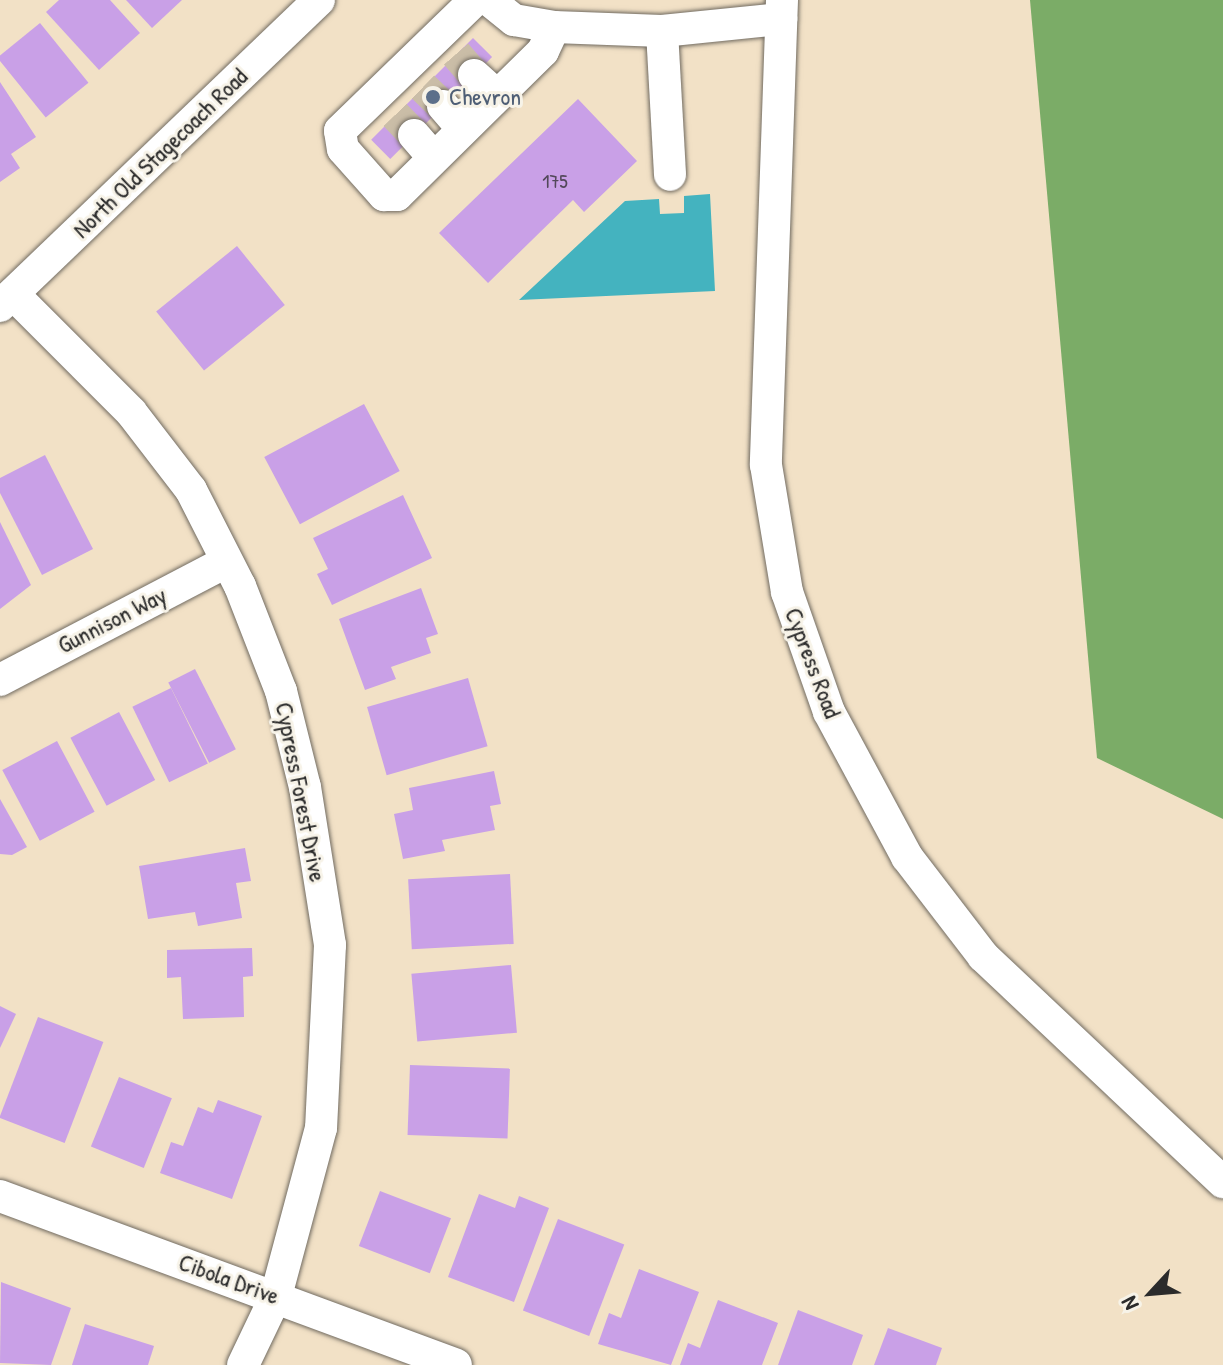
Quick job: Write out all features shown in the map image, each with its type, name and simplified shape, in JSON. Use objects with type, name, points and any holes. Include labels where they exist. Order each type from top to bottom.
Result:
[{"type":"street","name":"North Old Stagecoach Road","points":[[6,300],[319,0]]},
{"type":"street","points":[[475,0],[467,65],[405,125],[434,97],[467,65],[543,51],[554,27]]},
{"type":"street","points":[[489,0],[514,20],[554,27],[662,31],[781,10]]},
{"type":"street","name":"Cypress Road","points":[[781,10],[766,465],[787,592],[829,712],[907,857],[983,956],[1223,1182]]},
{"type":"street","points":[[662,31],[670,175]]},
{"type":"street","name":"Cypress Forest Drive","points":[[6,300],[131,412],[191,490],[226,562],[281,691],[330,945],[321,1128],[276,1296],[243,1365]]},
{"type":"street","name":"Gunnison Way","points":[[0,680],[226,562]]},
{"type":"street","name":"Cibola Drive","points":[[0,1196],[456,1365]]},
{"type":"green space","points":[[1030,0],[1223,0],[1223,819],[1097,758]]},
{"type":"water","points":[[710,194],[715,291],[519,300],[625,201],[659,199],[660,214],[684,213],[684,196]]},
{"type":"building","points":[[59,0],[110,0],[140,33],[99,70],[46,12]]},
{"type":"building","points":[[126,0],[182,0],[152,28]]},
{"type":"building","points":[[40,23],[88,83],[46,117],[0,61],[0,55]]},
{"type":"building","name":"Chevron","points":[[473,38],[492,57],[390,159],[371,140]]},
{"type":"building","points":[[0,82],[36,137],[11,154],[20,168],[0,182]]},
{"type":"building","points":[[578,99],[637,161],[584,212],[573,200],[488,283],[439,233]]},
{"type":"building","points":[[237,246],[285,305],[204,371],[156,311]]},
{"type":"building","points":[[364,404],[400,471],[300,524],[264,457]]},
{"type":"building","points":[[45,455],[93,549],[42,575],[0,493],[0,478]]},
{"type":"building","points":[[403,495],[432,558],[332,605],[317,574],[328,569],[313,538]]},
{"type":"building","points":[[0,522],[31,585],[0,609]]},
{"type":"building","points":[[421,588],[438,634],[426,638],[431,653],[391,667],[396,679],[365,690],[339,619]]},
{"type":"building","points":[[195,669],[236,749],[209,763],[168,683]]},
{"type":"building","points":[[468,678],[488,746],[387,775],[367,707]]},
{"type":"building","points":[[171,688],[208,763],[169,782],[132,707]]},
{"type":"building","points":[[119,712],[155,780],[107,806],[70,738]]},
{"type":"building","points":[[57,741],[95,812],[40,841],[2,770]]},
{"type":"building","points":[[494,771],[501,804],[490,806],[495,830],[442,840],[445,851],[403,859],[394,814],[413,810],[409,788]]},
{"type":"building","points":[[0,799],[27,847],[12,855],[0,854]]},
{"type":"building","points":[[245,848],[251,881],[236,883],[242,918],[198,926],[195,912],[148,919],[139,866]]},
{"type":"building","points":[[510,874],[514,944],[412,949],[408,879]]},
{"type":"building","points":[[252,948],[253,976],[243,977],[244,1017],[183,1019],[181,977],[167,978],[167,950]]},
{"type":"building","points":[[511,965],[517,1033],[417,1041],[411,974]]},
{"type":"building","points":[[0,1006],[16,1014],[0,1048]]},
{"type":"building","points":[[38,1017],[103,1042],[65,1143],[0,1118]]},
{"type":"building","points":[[410,1065],[510,1068],[507,1138],[408,1135]]},
{"type":"building","points":[[119,1077],[172,1098],[144,1168],[91,1147]]},
{"type":"building","points":[[218,1100],[262,1116],[232,1199],[160,1173],[171,1142],[183,1146],[198,1107],[213,1113]]},
{"type":"building","points":[[380,1191],[451,1218],[430,1273],[359,1246]]},
{"type":"building","points":[[479,1194],[515,1208],[519,1196],[549,1208],[514,1302],[448,1277]]},
{"type":"building","points":[[558,1219],[624,1244],[589,1336],[523,1310]]},
{"type":"building","points":[[639,1269],[699,1292],[671,1365],[598,1344],[609,1313],[621,1318]]},
{"type":"building","points":[[1,1282],[71,1308],[51,1365],[0,1363]]},
{"type":"building","points":[[718,1300],[778,1323],[762,1365],[680,1365],[688,1343],[700,1348]]},
{"type":"building","points":[[798,1310],[863,1335],[852,1365],[778,1365]]},
{"type":"building","points":[[85,1324],[154,1346],[148,1365],[72,1365]]},
{"type":"building","points":[[888,1328],[942,1348],[936,1365],[874,1365]]},
{"type":"tunnel","points":[[456,54],[474,75]]},
{"type":"tunnel","points":[[423,87],[443,106]]},
{"type":"tunnel","points":[[395,115],[414,135]]},
{"type":"place","name":"Chevron","points":[[433,97]]}]
